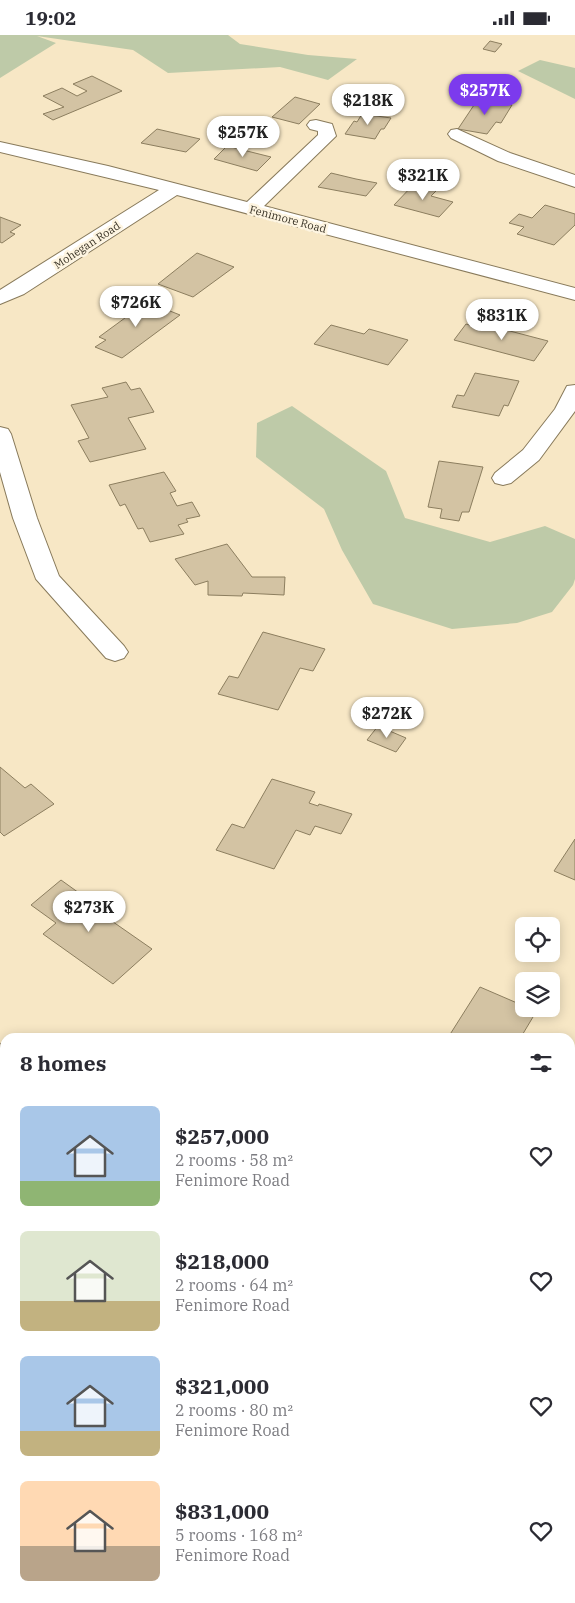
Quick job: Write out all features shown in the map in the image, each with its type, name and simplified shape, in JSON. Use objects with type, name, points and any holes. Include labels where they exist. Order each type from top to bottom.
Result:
[{"type":"street","points":[[251,209],[327,136],[326,128],[316,125]]},
{"type":"street","points":[[457,134],[504,157],[575,181]]},
{"type":"street","name":"Fenimore Road","points":[[0,147],[108,171],[575,294]]},
{"type":"street","name":"Mohegan Road","points":[[0,298],[17,290],[173,189]]},
{"type":"street","points":[[503,478],[531,455],[565,409],[575,391]]},
{"type":"street","points":[[0,434],[25,517],[48,579],[115,652]]},
{"type":"green space","points":[[0,35],[228,35],[240,44],[308,55],[357,59],[328,80],[280,67],[168,73],[133,50],[37,36],[56,43],[0,78]]},
{"type":"green space","points":[[540,60],[575,68],[575,99],[518,71]]},
{"type":"green space","points":[[292,406],[386,471],[405,518],[490,542],[545,526],[575,539],[575,579],[573,585],[552,612],[517,623],[452,629],[373,604],[342,550],[324,509],[256,457],[257,423]]},
{"type":"building","points":[[490,41],[502,44],[495,52],[483,49]]},
{"type":"building","points":[[92,76],[122,91],[53,120],[43,114],[64,107],[43,96],[62,88],[77,96],[87,91],[73,84]]},
{"type":"building","points":[[295,97],[320,104],[299,124],[272,117]]},
{"type":"building","points":[[478,99],[512,105],[501,123],[496,122],[487,134],[458,129]]},
{"type":"building","points":[[362,114],[391,118],[375,139],[345,134],[354,121],[357,122]]},
{"type":"building","points":[[157,129],[200,139],[186,152],[141,143]]},
{"type":"building","points":[[227,146],[271,157],[257,171],[214,159]]},
{"type":"building","points":[[331,173],[377,183],[366,196],[318,187]]},
{"type":"building","points":[[414,184],[437,190],[431,196],[453,202],[439,217],[394,205]]},
{"type":"building","points":[[545,205],[575,214],[575,225],[554,245],[517,234],[524,227],[509,223],[519,214],[532,218]]},
{"type":"building","points":[[0,217],[21,225],[10,232],[15,234],[2,243],[0,242]]},
{"type":"building","points":[[197,253],[234,267],[193,297],[158,284]]},
{"type":"building","points":[[140,299],[180,315],[122,358],[95,347],[106,340],[99,337],[129,315],[122,312]]},
{"type":"building","points":[[466,324],[484,329],[487,325],[548,341],[534,361],[454,340]]},
{"type":"building","points":[[331,325],[364,334],[369,329],[408,340],[388,365],[314,344]]},
{"type":"building","points":[[475,373],[519,381],[508,406],[504,405],[499,416],[452,407],[457,395],[464,396]]},
{"type":"building","points":[[126,382],[131,390],[140,388],[154,412],[128,418],[146,449],[90,462],[78,441],[89,438],[71,405],[108,397],[102,388]]},
{"type":"building","points":[[439,461],[483,467],[469,512],[462,512],[459,521],[440,518],[442,509],[428,507]]},
{"type":"building","points":[[164,472],[176,491],[170,493],[177,506],[192,502],[200,516],[186,519],[188,522],[178,525],[184,534],[150,542],[143,528],[138,529],[125,504],[120,506],[109,485]]},
{"type":"building","points":[[227,544],[252,577],[285,577],[284,595],[243,593],[242,596],[208,595],[208,581],[195,585],[175,559]]},
{"type":"building","points":[[263,632],[325,649],[313,671],[300,668],[278,710],[218,694],[229,676],[238,678]]},
{"type":"building","points":[[378,726],[406,738],[396,752],[367,740]]},
{"type":"building","points":[[0,767],[25,788],[31,784],[54,804],[4,836],[0,832]]},
{"type":"building","points":[[272,779],[315,792],[309,803],[318,806],[319,804],[352,814],[341,834],[315,826],[310,835],[296,830],[274,869],[216,850],[232,824],[244,828]]},
{"type":"building","points":[[575,839],[575,880],[554,871]]},
{"type":"building","points":[[61,880],[86,898],[83,901],[152,949],[113,984],[43,934],[56,923],[31,905]]},
{"type":"building","points":[[480,987],[515,1002],[515,1017],[533,1017],[523,1033],[451,1033]]}]
